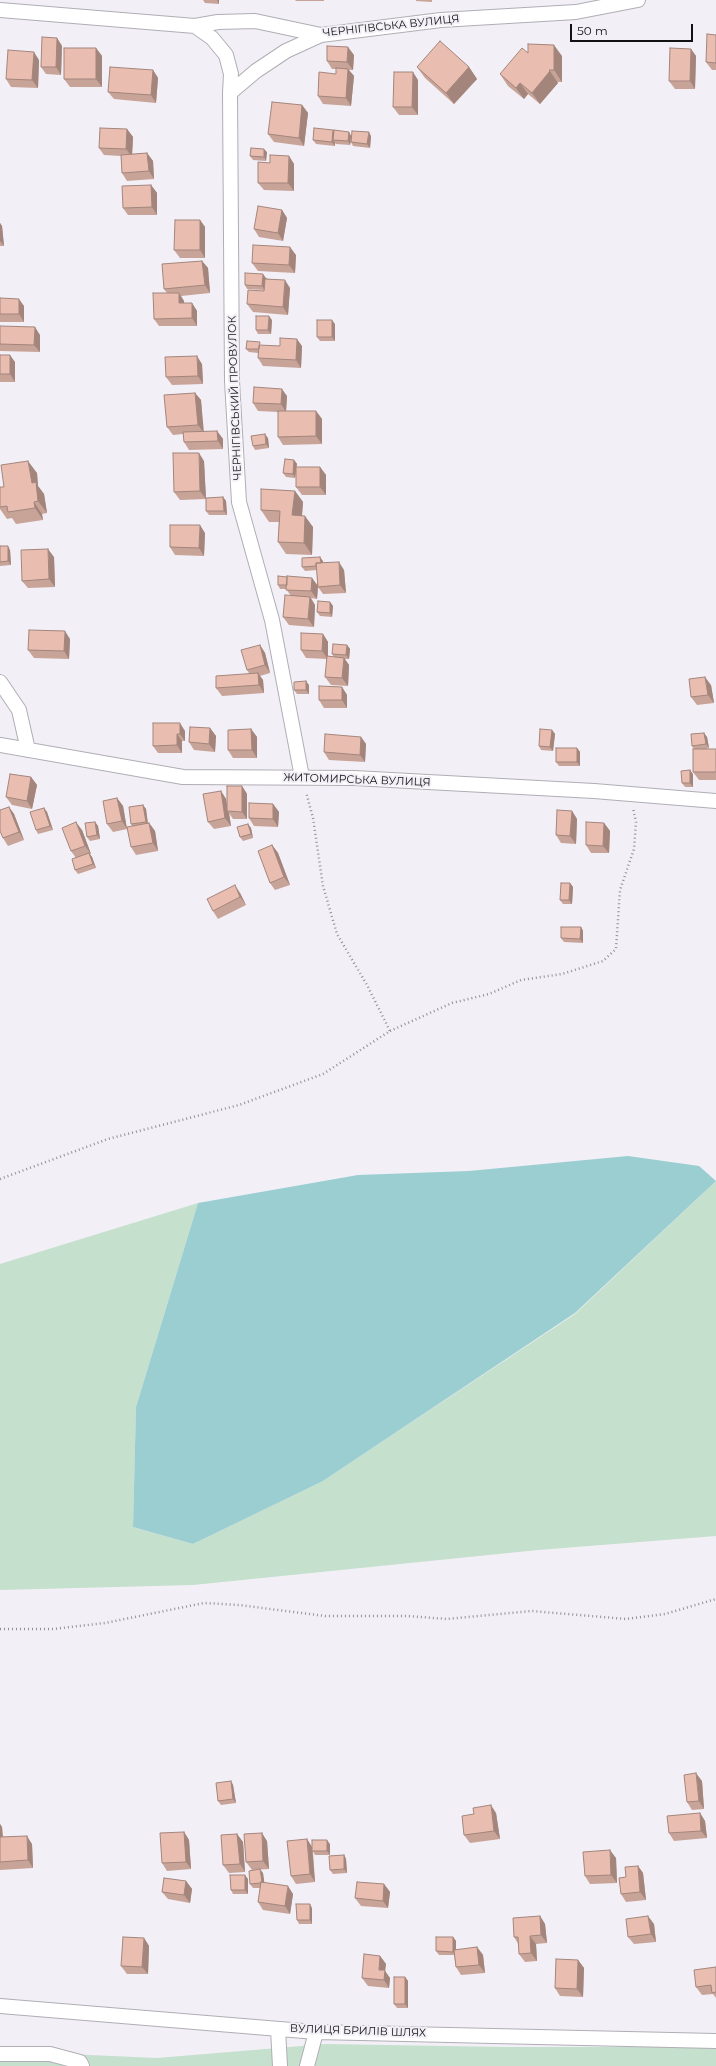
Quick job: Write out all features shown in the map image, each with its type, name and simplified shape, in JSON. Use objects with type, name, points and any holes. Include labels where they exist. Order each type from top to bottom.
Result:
[{"type":"street","name":"ЧЕРНІГІВСЬКА ВУЛИЦЯ","points":[[0,10],[195,26],[218,22],[255,21],[321,35],[441,20],[576,12],[638,0]]},
{"type":"street","name":"ЧЕРНІГІВСЬКИЙ ПРОВУЛОК","points":[[195,26],[212,38],[226,55],[231,74],[232,381],[239,502],[272,620],[302,777]]},
{"type":"street","points":[[230,93],[256,71],[286,51],[321,35]]},
{"type":"street","points":[[0,682],[19,710],[28,750]]},
{"type":"street","name":"ЖИТОМИРСЬКА ВУЛИЦЯ","points":[[0,745],[183,777],[302,777],[370,779],[630,794],[716,801]]},
{"type":"street","name":"ВУЛИЦЯ БРИЛІВ ШЛЯХ","points":[[0,2006],[316,2032],[716,2041]]},
{"type":"street","points":[[278,2029],[280,2066]]},
{"type":"street","points":[[307,2066],[316,2032]]},
{"type":"street","points":[[0,2054],[50,2054],[80,2062],[82,2066]]},
{"type":"path","points":[[302,777],[313,818],[323,886],[337,934],[367,985],[390,1031]]},
{"type":"path","points":[[0,1179],[108,1139],[239,1105],[323,1074],[390,1031],[452,1003],[490,994],[521,980],[562,974],[603,961],[616,949],[620,890],[634,849],[636,822],[630,794]]},
{"type":"path","points":[[0,1629],[52,1629],[105,1623],[204,1603],[239,1605],[325,1616],[408,1616],[447,1619],[532,1611],[626,1619],[665,1614],[716,1599]]},
{"type":"green space","points":[[716,1181],[716,1536],[538,1550],[193,1585],[0,1590],[0,1264],[198,1203],[136,1407],[133,1527],[193,1544],[323,1481],[575,1314]]},
{"type":"green space","points":[[326,2044],[505,2047],[716,2047],[716,2066],[0,2066],[0,2051],[157,2058]]},
{"type":"water","points":[[628,1156],[699,1166],[716,1181],[575,1313],[323,1481],[193,1544],[133,1527],[136,1407],[198,1203],[358,1175],[469,1171]]},
{"type":"building","points":[[707,34],[716,35],[716,63],[706,62]]},
{"type":"building","points":[[42,37],[57,38],[56,67],[41,67]]},
{"type":"building","points":[[440,41],[469,67],[446,93],[417,67]]},
{"type":"building","points":[[528,44],[554,45],[554,70],[549,70],[550,71],[532,93],[520,83],[516,88],[500,74],[522,48],[528,53]]},
{"type":"building","points":[[327,46],[348,47],[347,62],[327,61]]},
{"type":"building","points":[[64,48],[96,48],[96,79],[64,79]]},
{"type":"building","points":[[670,48],[691,49],[690,81],[669,81]]},
{"type":"building","points":[[8,50],[34,52],[32,80],[6,79]]},
{"type":"building","points":[[110,67],[153,70],[151,95],[108,92]]},
{"type":"building","points":[[336,68],[348,69],[346,98],[318,96],[319,72],[336,74]]},
{"type":"building","points":[[394,72],[413,72],[412,107],[393,107]]},
{"type":"building","points":[[272,102],[302,105],[299,138],[268,134]]},
{"type":"building","points":[[100,128],[127,129],[126,149],[99,148]]},
{"type":"building","points":[[314,128],[333,130],[332,142],[313,140]]},
{"type":"building","points":[[334,130],[349,132],[348,141],[333,140]]},
{"type":"building","points":[[352,131],[369,132],[367,144],[351,142]]},
{"type":"building","points":[[251,148],[264,149],[264,157],[250,156]]},
{"type":"building","points":[[147,153],[149,171],[122,173],[121,155]]},
{"type":"building","points":[[270,155],[289,156],[288,183],[258,183],[258,162],[270,163]]},
{"type":"building","points":[[151,185],[152,207],[123,208],[122,186]]},
{"type":"building","points":[[258,206],[282,210],[278,233],[254,229]]},
{"type":"building","points":[[175,220],[200,220],[200,250],[174,250]]},
{"type":"building","points":[[253,245],[290,247],[289,265],[252,263]]},
{"type":"building","points":[[202,261],[205,285],[164,289],[162,264]]},
{"type":"building","points":[[245,273],[263,274],[262,286],[245,285]]},
{"type":"building","points":[[265,279],[285,280],[283,307],[247,304],[248,290],[264,291]]},
{"type":"building","points":[[153,293],[179,293],[179,303],[192,303],[192,318],[154,319]]},
{"type":"building","points":[[0,298],[19,299],[19,314],[0,314]]},
{"type":"building","points":[[256,316],[269,316],[268,330],[256,330]]},
{"type":"building","points":[[317,320],[332,320],[332,337],[317,337]]},
{"type":"building","points":[[0,326],[35,327],[34,345],[0,344]]},
{"type":"building","points":[[280,338],[297,339],[296,360],[258,358],[259,345],[280,346]]},
{"type":"building","points":[[247,341],[260,342],[259,349],[246,349]]},
{"type":"building","points":[[0,355],[10,355],[10,374],[0,374]]},
{"type":"building","points":[[197,356],[198,376],[166,377],[165,357]]},
{"type":"building","points":[[254,387],[282,389],[281,404],[253,403]]},
{"type":"building","points":[[195,393],[198,425],[167,427],[164,395]]},
{"type":"building","points":[[278,411],[316,411],[316,436],[278,437]]},
{"type":"building","points":[[217,431],[218,441],[184,442],[183,432]]},
{"type":"building","points":[[265,434],[266,444],[253,446],[251,436]]},
{"type":"building","points":[[173,453],[199,453],[200,491],[174,492]]},
{"type":"building","points":[[285,459],[294,460],[293,474],[283,473]]},
{"type":"building","points":[[28,461],[32,483],[36,482],[38,501],[34,502],[35,508],[8,512],[7,506],[0,507],[0,487],[4,487],[1,465]]},
{"type":"building","points":[[296,467],[320,467],[320,487],[296,487]]},
{"type":"building","points":[[261,489],[295,491],[292,515],[305,516],[304,543],[278,542],[280,511],[261,510]]},
{"type":"building","points":[[223,497],[224,511],[206,511],[206,498]]},
{"type":"building","points":[[170,525],[200,525],[199,548],[170,547]]},
{"type":"building","points":[[0,546],[8,546],[8,561],[0,562]]},
{"type":"building","points":[[48,549],[49,579],[22,581],[21,550]]},
{"type":"building","points":[[320,557],[321,563],[316,563],[316,566],[302,567],[302,558]]},
{"type":"building","points":[[339,562],[340,585],[318,587],[316,563]]},
{"type":"building","points":[[278,576],[287,577],[287,585],[278,585]]},
{"type":"building","points":[[287,576],[312,578],[311,591],[286,590]]},
{"type":"building","points":[[285,595],[310,597],[308,619],[283,617]]},
{"type":"building","points":[[318,601],[330,602],[330,613],[317,612]]},
{"type":"building","points":[[29,630],[65,631],[64,651],[28,650]]},
{"type":"building","points":[[301,633],[323,634],[322,651],[301,650]]},
{"type":"building","points":[[333,644],[347,645],[346,655],[332,654]]},
{"type":"building","points":[[260,645],[265,665],[247,670],[241,650]]},
{"type":"building","points":[[327,656],[344,658],[342,678],[325,677]]},
{"type":"building","points":[[258,673],[259,685],[216,688],[216,676]]},
{"type":"building","points":[[705,677],[708,695],[691,697],[689,679]]},
{"type":"building","points":[[306,681],[306,690],[294,690],[294,682]]},
{"type":"building","points":[[319,686],[342,687],[342,700],[319,700]]},
{"type":"building","points":[[153,723],[180,723],[180,734],[177,734],[177,745],[153,746]]},
{"type":"building","points":[[190,727],[210,728],[209,744],[189,742]]},
{"type":"building","points":[[251,729],[252,750],[228,750],[228,730]]},
{"type":"building","points":[[540,729],[552,730],[550,747],[539,746]]},
{"type":"building","points":[[704,733],[706,744],[692,746],[691,734]]},
{"type":"building","points":[[325,734],[361,737],[360,755],[324,752]]},
{"type":"building","points":[[556,748],[577,748],[577,762],[556,762]]},
{"type":"building","points":[[693,749],[716,749],[716,772],[693,772]]},
{"type":"building","points":[[690,770],[690,783],[682,783],[681,771]]},
{"type":"building","points":[[10,774],[31,777],[27,801],[6,797]]},
{"type":"building","points":[[227,786],[242,786],[242,812],[227,811]]},
{"type":"building","points":[[221,791],[225,818],[208,822],[203,794]]},
{"type":"building","points":[[117,798],[122,821],[107,824],[103,801]]},
{"type":"building","points":[[249,803],[273,804],[273,819],[249,818]]},
{"type":"building","points":[[143,805],[146,822],[131,824],[129,807]]},
{"type":"building","points":[[9,807],[19,832],[3,838],[0,831],[0,810]]},
{"type":"building","points":[[44,808],[50,826],[36,830],[30,812]]},
{"type":"building","points":[[557,810],[572,811],[570,836],[556,835]]},
{"type":"building","points":[[76,822],[85,846],[71,851],[62,828]]},
{"type":"building","points":[[95,822],[97,835],[87,837],[85,823]]},
{"type":"building","points":[[586,822],[604,823],[603,846],[586,845]]},
{"type":"building","points":[[149,823],[153,843],[131,847],[127,827]]},
{"type":"building","points":[[248,824],[251,834],[240,837],[237,827]]},
{"type":"building","points":[[272,845],[284,877],[270,883],[258,851]]},
{"type":"building","points":[[89,853],[93,864],[75,870],[72,859]]},
{"type":"building","points":[[561,883],[570,883],[569,900],[560,900]]},
{"type":"building","points":[[235,885],[240,897],[213,911],[207,899]]},
{"type":"building","points":[[561,927],[581,927],[580,939],[561,938]]},
{"type":"building","points":[[696,1773],[699,1801],[687,1802],[684,1775]]},
{"type":"building","points":[[231,1781],[233,1799],[218,1801],[216,1783]]},
{"type":"building","points":[[491,1805],[494,1831],[464,1835],[462,1816],[474,1814],[473,1808]]},
{"type":"building","points":[[700,1813],[701,1831],[669,1833],[667,1816]]},
{"type":"building","points":[[184,1832],[186,1862],[162,1863],[160,1833]]},
{"type":"building","points":[[262,1833],[263,1861],[246,1862],[244,1834]]},
{"type":"building","points":[[237,1834],[240,1864],[223,1865],[221,1835]]},
{"type":"building","points":[[27,1836],[28,1860],[0,1862],[0,1837]]},
{"type":"building","points":[[307,1839],[310,1874],[291,1876],[287,1841]]},
{"type":"building","points":[[312,1840],[327,1840],[327,1851],[312,1851]]},
{"type":"building","points":[[610,1850],[611,1875],[585,1876],[583,1852]]},
{"type":"building","points":[[344,1855],[344,1869],[330,1870],[329,1856]]},
{"type":"building","points":[[638,1866],[640,1892],[621,1894],[619,1878],[626,1877],[625,1867]]},
{"type":"building","points":[[260,1869],[262,1882],[250,1884],[249,1871]]},
{"type":"building","points":[[230,1875],[245,1875],[245,1890],[231,1890]]},
{"type":"building","points":[[164,1878],[186,1881],[184,1895],[162,1892]]},
{"type":"building","points":[[261,1882],[288,1886],[285,1906],[258,1902]]},
{"type":"building","points":[[357,1882],[384,1884],[383,1901],[355,1898]]},
{"type":"building","points":[[296,1904],[310,1904],[310,1920],[297,1920]]},
{"type":"building","points":[[540,1916],[541,1935],[530,1936],[531,1953],[519,1954],[518,1937],[514,1937],[513,1918]]},
{"type":"building","points":[[648,1916],[651,1934],[628,1937],[626,1919]]},
{"type":"building","points":[[123,1937],[144,1938],[142,1967],[121,1966]]},
{"type":"building","points":[[436,1937],[453,1937],[453,1952],[436,1951]]},
{"type":"building","points":[[477,1947],[479,1965],[456,1967],[454,1950]]},
{"type":"building","points":[[364,1954],[380,1956],[379,1970],[385,1970],[384,1980],[362,1978]]},
{"type":"building","points":[[556,1959],[578,1960],[577,1989],[555,1988]]},
{"type":"building","points":[[716,1967],[716,1992],[712,1993],[711,1985],[696,1987],[694,1970]]},
{"type":"building","points":[[394,1977],[405,1977],[405,2004],[394,2004]]}]
